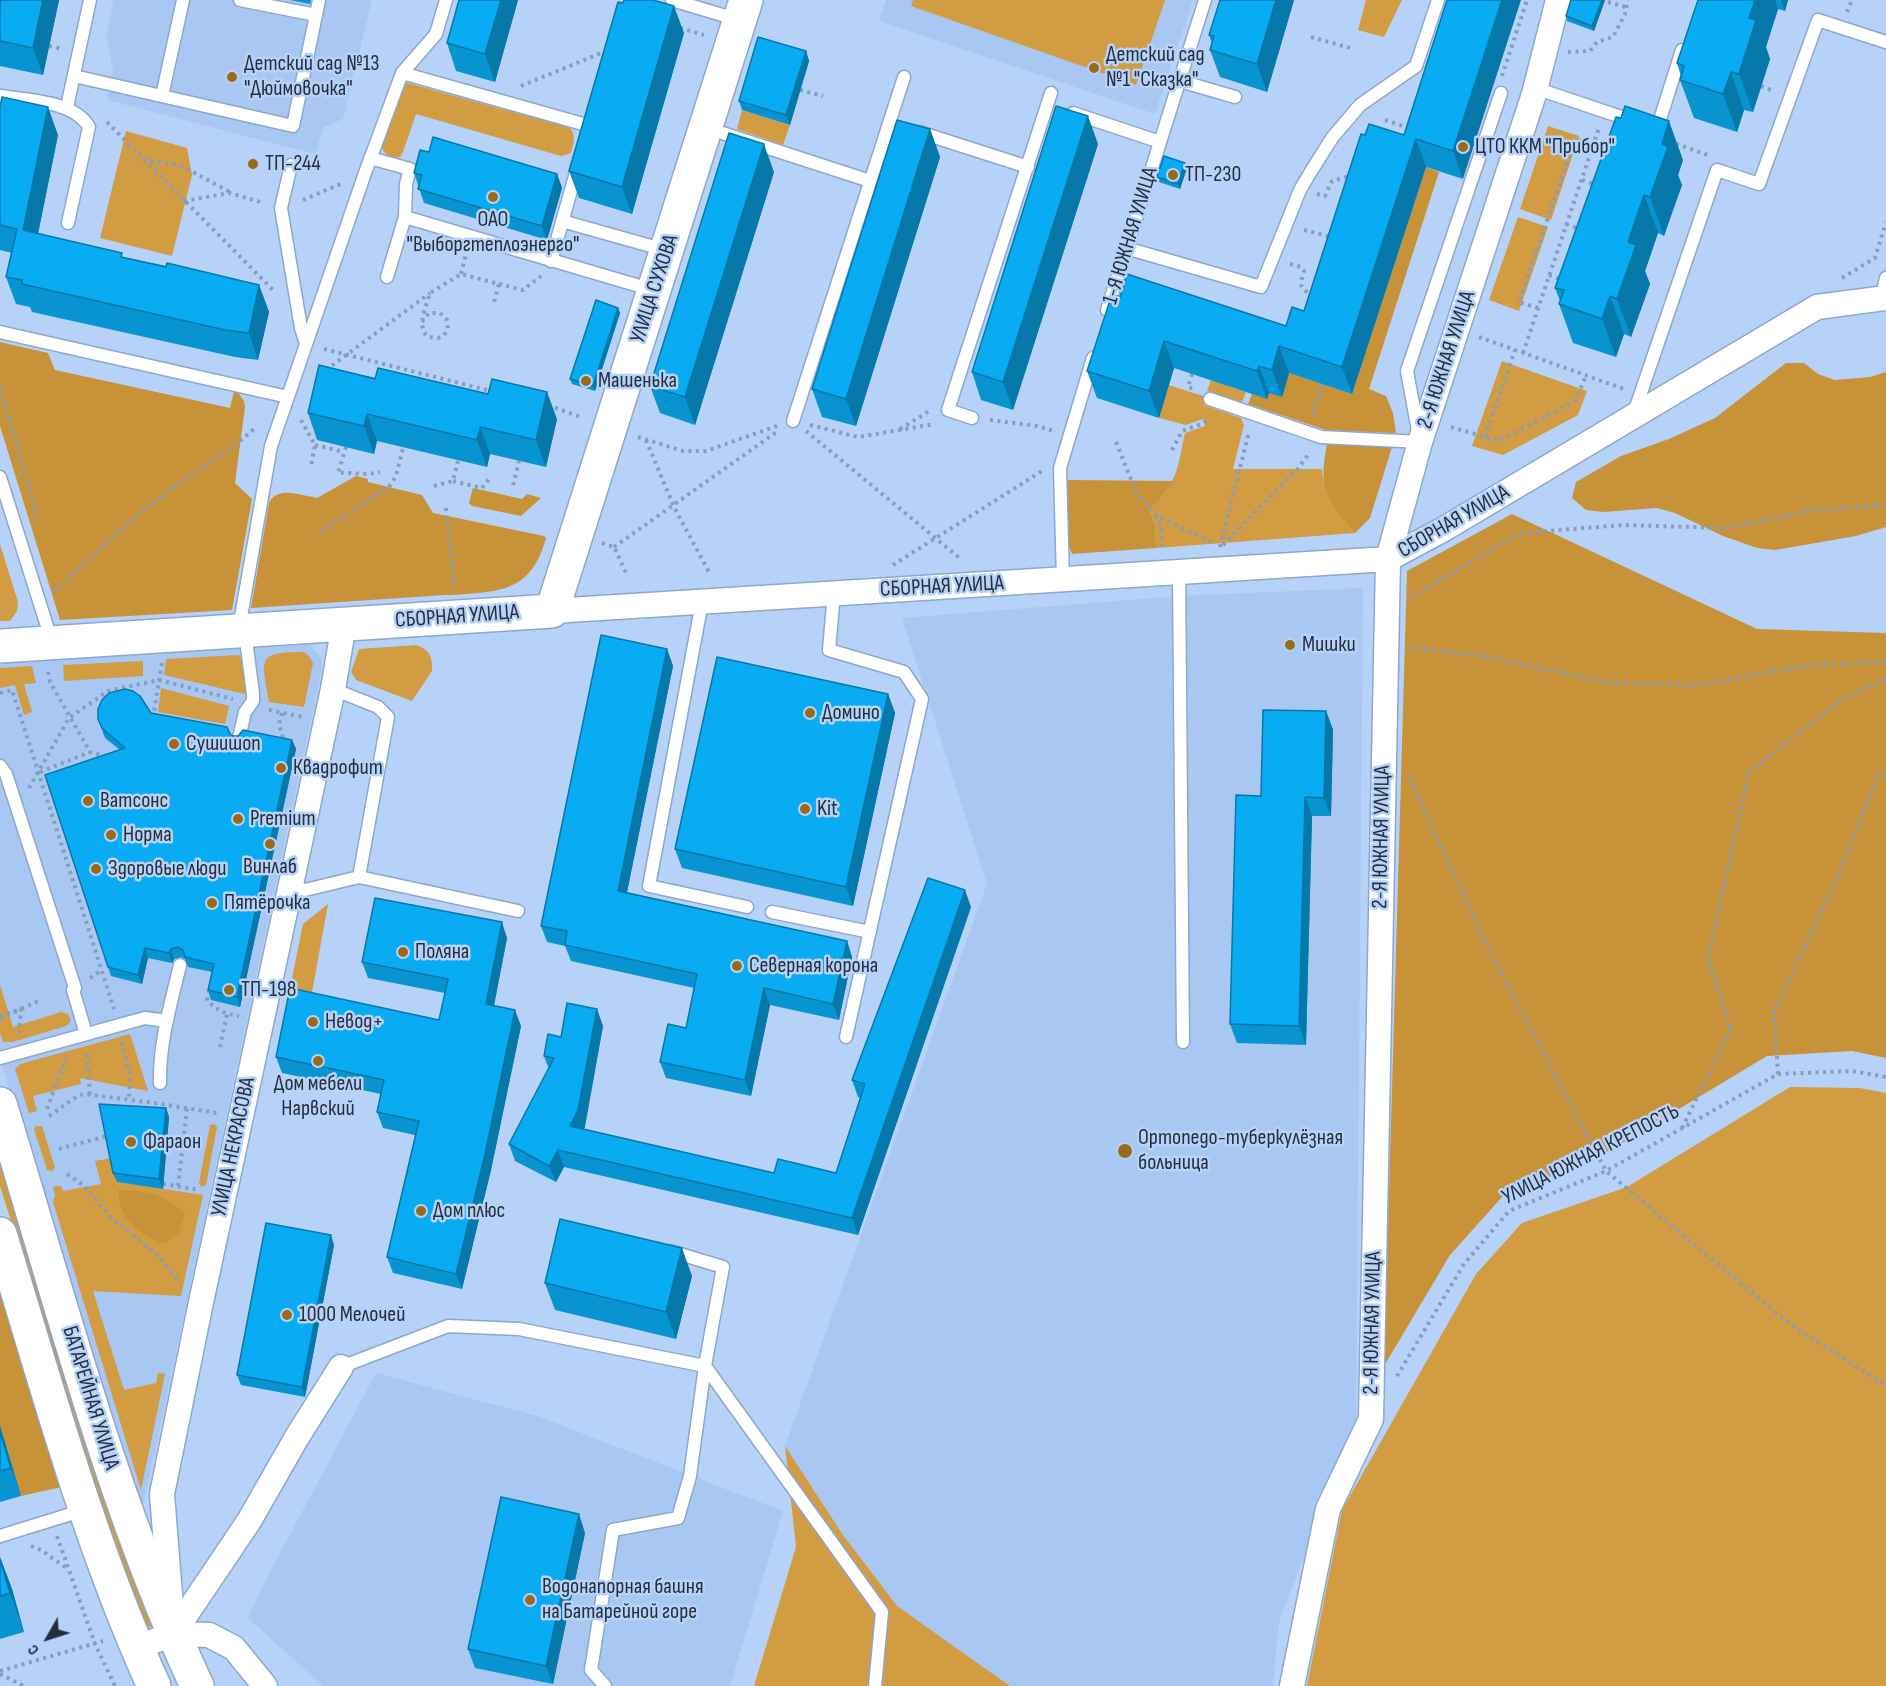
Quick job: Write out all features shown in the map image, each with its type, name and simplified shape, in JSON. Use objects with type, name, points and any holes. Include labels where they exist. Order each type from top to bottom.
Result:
[{"type":"street","name":"2-Я ЮЖНАЯ УЛИЦА","points":[[1292,1686],[1328,1509],[1371,1419],[1388,559],[1420,442],[1535,88],[1558,0]]},
{"type":"street","name":"УЛИЦА СУХОВА","points":[[552,611],[706,128],[733,19]]},
{"type":"street","name":"СБОРНАЯ УЛИЦА","points":[[0,646],[1388,559],[1444,529],[1817,307],[1884,292]]},
{"type":"street","name":"УЛИЦА НЕКРАСОВА","points":[[173,1634],[162,1494],[333,689],[344,624]]},
{"type":"street","name":"БАТАРЕЙНАЯ УЛИЦА","points":[[0,1104],[116,1482],[173,1634],[197,1686]]},
{"type":"street","name":"БАТАРЕЙНАЯ УЛИЦА","points":[[0,1234],[124,1643],[154,1686]]},
{"type":"street","points":[[173,1634],[249,1521],[297,1437],[341,1367]]},
{"type":"street","points":[[124,1643],[173,1634],[209,1635],[234,1648],[265,1686]]},
{"type":"lane","points":[[67,107],[90,0]]},
{"type":"lane","points":[[162,96],[183,0]]},
{"type":"lane","points":[[240,0],[316,15]]},
{"type":"lane","points":[[74,76],[293,126],[319,0]]},
{"type":"lane","points":[[239,738],[245,712],[253,701],[254,694],[242,631],[268,456],[370,158],[402,73],[436,34],[446,0]]},
{"type":"lane","points":[[672,0],[733,19]]},
{"type":"lane","name":"1-Я ЮЖНАЯ УЛИЦА","points":[[1103,325],[1205,0]]},
{"type":"lane","points":[[1126,248],[1262,287],[1300,190],[1310,173],[1332,138],[1360,105],[1416,66],[1438,0]]},
{"type":"lane","points":[[1633,417],[1717,170],[1759,184],[1818,20],[1886,42]]},
{"type":"lane","points":[[1535,88],[1657,129],[1684,43]]},
{"type":"lane","points":[[402,73],[590,125]]},
{"type":"lane","points":[[793,420],[870,181],[899,126],[904,77]]},
{"type":"lane","points":[[1179,81],[1235,98]]},
{"type":"lane","points":[[1210,399],[1321,437],[1420,442],[1407,371],[1501,93]]},
{"type":"lane","points":[[0,96],[67,107],[84,118],[89,127],[68,223]]},
{"type":"lane","points":[[972,418],[948,410],[1050,99],[1160,142]]},
{"type":"lane","points":[[899,126],[1028,167]]},
{"type":"lane","points":[[706,128],[870,181]]},
{"type":"lane","points":[[551,261],[582,153]]},
{"type":"lane","points":[[370,158],[410,169],[406,184],[405,217],[387,277]]},
{"type":"lane","points":[[291,165],[281,208],[299,316],[306,344]]},
{"type":"lane","points":[[405,217],[655,290]]},
{"type":"lane","points":[[562,221],[668,251]]},
{"type":"lane","points":[[0,332],[288,397]]},
{"type":"lane","points":[[1063,580],[1060,468],[1096,347]]},
{"type":"lane","points":[[0,477],[53,643]]},
{"type":"lane","points":[[1179,572],[1183,1042]]},
{"type":"lane","points":[[834,593],[829,650],[904,672],[922,699],[846,1037]]},
{"type":"lane","points":[[702,602],[649,886],[747,907]]},
{"type":"lane","points":[[333,689],[378,707],[388,717],[359,877]]},
{"type":"lane","points":[[0,766],[6,774],[67,965],[80,1036]]},
{"type":"lane","points":[[291,886],[305,890],[359,877],[518,911]]},
{"type":"lane","points":[[772,912],[870,932]]},
{"type":"lane","points":[[160,1083],[167,1021],[180,965]]},
{"type":"lane","points":[[0,1058],[145,1018],[167,1021]]},
{"type":"lane","points":[[605,1686],[591,1670],[613,1530],[678,1518],[690,1476],[705,1366],[723,1267],[657,1247]]},
{"type":"lane","points":[[341,1367],[448,1326],[519,1329],[705,1366],[882,1612],[875,1686]]},
{"type":"lane","points":[[1,1536],[85,1509]]},
{"type":"path","points":[[1501,93],[1500,83],[1527,0]]},
{"type":"path","points":[[1544,58],[1564,52],[1590,51],[1597,42],[1613,37],[1628,0]]},
{"type":"path","points":[[1606,2],[1626,7]]},
{"type":"path","points":[[679,28],[733,19]]},
{"type":"path","points":[[1311,38],[1354,49]]},
{"type":"path","points":[[491,98],[612,49]]},
{"type":"path","points":[[800,90],[823,96]]},
{"type":"path","points":[[67,107],[108,123],[299,316]]},
{"type":"path","points":[[1523,353],[1602,119]]},
{"type":"path","points":[[1384,120],[1414,129]]},
{"type":"path","points":[[1538,308],[1519,302],[1575,139],[1593,145]]},
{"type":"path","points":[[1673,143],[1712,157]]},
{"type":"path","points":[[143,160],[180,165],[230,193]]},
{"type":"path","points":[[1328,193],[1332,181],[1352,176],[1358,178]]},
{"type":"path","points":[[1582,180],[1599,186]]},
{"type":"path","points":[[1566,224],[1588,231]]},
{"type":"path","points":[[1311,232],[1339,239]]},
{"type":"path","points":[[41,605],[112,537],[162,496],[247,435],[288,397],[430,293],[461,274],[524,290],[541,277],[551,261]]},
{"type":"path","points":[[1304,271],[1300,285],[1302,289],[1320,298]]},
{"type":"path","points":[[1549,275],[1571,284]]},
{"type":"path","points":[[493,306],[499,284]]},
{"type":"path","points":[[422,322],[429,313],[440,313],[447,320],[448,329],[443,336],[433,339],[424,333],[422,322],[430,293]]},
{"type":"path","points":[[1458,329],[1632,392]]},
{"type":"path","points":[[306,344],[495,392]]},
{"type":"path","points":[[1485,437],[1515,350]]},
{"type":"path","points":[[1464,431],[1499,441],[1575,401],[1586,375]]},
{"type":"path","points":[[1306,432],[1323,384]]},
{"type":"path","points":[[0,387],[35,507],[35,529],[28,565]]},
{"type":"path","points":[[288,397],[315,445],[310,466]]},
{"type":"path","points":[[896,431],[952,397]]},
{"type":"path","points":[[548,405],[591,420]]},
{"type":"path","points":[[1219,549],[1253,414]]},
{"type":"path","points":[[630,435],[683,451],[706,451],[793,420],[858,437],[972,418],[1037,426]]},
{"type":"path","points":[[627,576],[614,547],[674,507],[793,420]]},
{"type":"path","points":[[793,420],[965,562]]},
{"type":"path","points":[[1172,450],[1182,431],[1204,423]]},
{"type":"path","points":[[1219,549],[1297,470],[1321,437]]},
{"type":"path","points":[[645,440],[674,507],[710,573]]},
{"type":"path","points":[[1116,442],[1136,492],[1156,514],[1161,526],[1164,552]]},
{"type":"path","points":[[315,445],[345,449],[338,473],[357,472],[369,475],[380,472]]},
{"type":"path","points":[[320,532],[389,487],[396,476],[403,447]]},
{"type":"path","points":[[893,565],[1063,458]]},
{"type":"path","points":[[453,481],[458,461]]},
{"type":"path","points":[[513,485],[519,461]]},
{"type":"path","points":[[434,486],[453,481],[482,488],[489,479]]},
{"type":"path","points":[[1387,611],[1521,533],[1624,525],[1724,528],[1813,510],[1886,505]]},
{"type":"path","points":[[446,508],[455,594]]},
{"type":"path","points":[[1156,514],[1212,542],[1219,549]]},
{"type":"path","points":[[1386,645],[1487,657],[1611,683],[1698,685],[1810,665],[1886,662]]},
{"type":"path","points":[[153,722],[163,655]]},
{"type":"path","points":[[1682,1128],[1731,1029],[1708,960],[1749,772],[1841,700],[1886,679]]},
{"type":"path","points":[[32,783],[69,718],[108,691],[159,680],[231,699]]},
{"type":"path","points":[[50,682],[90,752]]},
{"type":"path","points":[[0,693],[12,690],[85,906],[112,1001]]},
{"type":"path","points":[[276,711],[307,717]]},
{"type":"path","points":[[282,713],[279,724],[284,747]]},
{"type":"path","points":[[40,772],[90,752],[112,758]]},
{"type":"path","points":[[1778,1074],[1774,1011],[1836,881],[1878,776],[1886,771]]},
{"type":"path","points":[[1409,776],[1487,946],[1606,1171],[1790,1324],[1886,1386]]},
{"type":"path","points":[[43,782],[48,784]]},
{"type":"path","points":[[212,981],[207,1000],[214,1008],[227,1014],[242,1016]]},
{"type":"path","points":[[0,1018],[38,1001]]},
{"type":"path","points":[[18,1027],[21,1009]]},
{"type":"path","points":[[220,1047],[227,1014]]},
{"type":"path","points":[[120,1024],[122,1044],[130,1075],[129,1100]]},
{"type":"path","points":[[80,1036],[90,1095]]},
{"type":"path","points":[[46,1109],[80,1036]]},
{"type":"path","name":"УЛИЦА ЮЖНАЯ КРЕПОСТЬ","points":[[1395,1380],[1464,1264],[1509,1211],[1606,1171],[1778,1074],[1852,1071],[1886,1077]]},
{"type":"path","points":[[49,1116],[79,1095],[222,1114]]},
{"type":"path","points":[[178,1186],[187,1108]]},
{"type":"path","points":[[59,1149],[107,1136]]},
{"type":"path","points":[[67,1174],[83,1185],[111,1217],[159,1257],[186,1291]]},
{"type":"path","points":[[163,1184],[207,1191]]},
{"type":"path","points":[[51,1520],[95,1644],[115,1686]]},
{"type":"path","points":[[1,1536],[41,1550],[69,1570]]},
{"type":"path","points":[[0,1673],[95,1644],[124,1643]]},
{"type":"path","points":[[0,1673],[24,1686]]},
{"type":"shaded area","name":"Детский сад №13 \"Дюймовочка\"","points":[[114,0],[372,0],[343,119],[324,127],[315,154],[107,100],[113,70],[106,36]]},
{"type":"shaded area","name":"Детский сад №1 \"Сказка\"","points":[[886,0],[1193,0],[1155,114],[879,21]]},
{"type":"shaded area","points":[[913,0],[1165,0],[1136,85],[911,6]]},
{"type":"shaded area","points":[[1366,0],[1402,0],[1384,37],[1358,30]]},
{"type":"shaded area","points":[[404,82],[570,128],[574,137],[571,153],[561,156],[416,114],[400,157],[388,156],[384,152],[382,141]]},
{"type":"shaded area","points":[[742,110],[790,125],[783,145],[737,129]]},
{"type":"shaded area","points":[[1548,126],[1579,136],[1551,220],[1520,209]]},
{"type":"shaded area","points":[[126,131],[187,148],[192,175],[172,256],[100,238]]},
{"type":"shaded area","points":[[1426,167],[1439,172],[1369,389],[1386,396],[1393,413],[1396,433],[1326,430],[1248,404],[1252,394],[1267,398],[1269,393],[1289,373],[1352,394]]},
{"type":"shaded area","points":[[1518,217],[1548,227],[1519,311],[1489,300]]},
{"type":"shaded area","points":[[0,342],[48,353],[55,370],[230,408],[234,391],[237,391],[245,407],[235,483],[252,499],[232,610],[60,620],[0,426]]},
{"type":"shaded area","points":[[1502,361],[1587,391],[1578,415],[1503,455],[1472,446]]},
{"type":"shaded area","points":[[1786,363],[1804,363],[1818,374],[1835,380],[1870,377],[1886,372],[1886,527],[1856,536],[1775,550],[1757,548],[1723,536],[1675,513],[1657,508],[1603,512],[1586,510],[1572,498],[1576,482],[1621,456],[1669,439],[1715,418]]},
{"type":"shaded area","points":[[1213,375],[1232,381],[1230,387],[1246,392],[1242,402],[1207,391]]},
{"type":"shaded area","points":[[1169,385],[1206,397],[1204,405],[1241,418],[1244,425],[1233,469],[1322,469],[1329,496],[1355,533],[1156,548],[1155,526],[1149,507],[1171,484],[1185,433],[1205,426],[1203,419],[1186,425],[1159,418]]},
{"type":"shaded area","points":[[1327,444],[1392,447],[1370,518],[1355,533],[1337,511],[1327,493],[1324,483],[1324,460]]},
{"type":"shaded area","points":[[356,476],[368,479],[368,482],[422,495],[433,513],[544,536],[546,538],[541,554],[533,568],[522,579],[508,587],[490,592],[251,608],[269,503],[278,494],[284,493],[317,498]]},
{"type":"shaded area","points":[[1067,480],[1174,481],[1158,501],[1149,508],[1155,526],[1156,548],[1072,554],[1068,543]]},
{"type":"shaded area","points":[[473,488],[522,499],[527,494],[541,498],[521,516],[472,506],[469,503]]},
{"type":"shaded area","points":[[1512,514],[1757,629],[1886,633],[1886,1058],[1852,1051],[1767,1056],[1604,1154],[1502,1197],[1450,1255],[1384,1366],[1407,571]]},
{"type":"shaded area","points":[[0,544],[18,602],[17,611],[10,621],[0,621]]},
{"type":"shaded area","name":"Ортопедо-туберкулёзная больница","points":[[1363,588],[1356,1418],[1279,1622],[1273,1686],[1010,1686],[897,1606],[843,1535],[785,1446],[987,884],[902,618],[1180,596]]},
{"type":"shaded area","points":[[301,642],[311,646],[321,657],[322,668],[144,1502],[141,1505],[0,1060],[0,661]]},
{"type":"shaded area","points":[[416,645],[429,654],[432,671],[412,701],[356,680],[351,672],[359,649]]},
{"type":"shaded area","points":[[304,652],[313,663],[304,707],[269,702],[264,667],[266,661],[270,656],[277,654]]},
{"type":"shaded area","points":[[239,655],[242,660],[247,692],[245,694],[164,675],[166,659]]},
{"type":"shaded area","points":[[143,661],[143,676],[64,681],[63,665]]},
{"type":"shaded area","points":[[32,666],[36,683],[24,684],[32,712],[24,715],[15,685],[0,688],[0,668]]},
{"type":"shaded area","points":[[161,688],[229,706],[225,724],[158,712]]},
{"type":"shaded area","points":[[328,904],[311,998],[287,1003],[303,924]]},
{"type":"shaded area","points":[[0,985],[13,1027],[61,1012],[68,1014],[71,1021],[66,1026],[13,1042],[3,1042],[0,1033]]},
{"type":"shaded area","points":[[130,1034],[148,1091],[80,1078],[81,1084],[33,1096],[37,1111],[29,1113],[15,1069],[20,1064]]},
{"type":"shaded area","points":[[1790,1087],[1860,1088],[1886,1093],[1886,1686],[1307,1686],[1342,1510],[1476,1274],[1522,1223],[1627,1187]]},
{"type":"shaded area","points":[[214,1124],[217,1127],[206,1185],[201,1187],[199,1183],[210,1125]]},
{"type":"shaded area","points":[[36,1126],[42,1126],[55,1168],[52,1171],[47,1170],[34,1129]]},
{"type":"shaded area","points":[[0,1141],[154,1625],[151,1627],[144,1627],[95,1490],[0,1186]]},
{"type":"shaded area","points":[[112,1158],[117,1182],[203,1195],[181,1296],[93,1291],[124,1390],[156,1383],[158,1373],[165,1374],[141,1490],[53,1202],[55,1186],[61,1186],[63,1191],[101,1184],[95,1161]]},
{"type":"shaded area","points":[[118,1190],[154,1194],[185,1212],[179,1233],[164,1244],[138,1230],[122,1210]]},
{"type":"shaded area","points":[[0,1273],[66,1486],[21,1496],[0,1426]]},
{"type":"shaded area","points":[[376,1373],[537,1416],[783,1511],[730,1686],[323,1686],[248,1618]]},
{"type":"shaded area","points":[[785,1446],[843,1535],[897,1606],[1010,1686],[754,1686],[796,1547]]},
{"type":"building","points":[[0,0],[43,0],[33,48],[0,41]]},
{"type":"building","points":[[459,0],[501,0],[485,54],[447,43]]},
{"type":"building","points":[[624,0],[653,0],[674,6],[622,187],[569,171],[618,2],[623,3]]},
{"type":"building","points":[[1220,0],[1276,0],[1257,64],[1210,50],[1214,36],[1209,35]]},
{"type":"building","points":[[1447,0],[1502,0],[1453,151],[1416,139],[1342,367],[1279,346],[1272,370],[1259,366],[1257,371],[1164,341],[1149,391],[1087,371],[1112,294],[1120,297],[1127,274],[1286,326],[1292,307],[1304,311],[1361,134],[1365,135],[1369,124],[1404,135]]},
{"type":"building","points":[[1571,0],[1602,0],[1592,26],[1566,16]]},
{"type":"building","points":[[1698,0],[1755,0],[1749,18],[1756,20],[1739,74],[1731,72],[1723,94],[1680,80],[1684,66],[1677,63]]},
{"type":"building","points":[[758,37],[806,51],[786,115],[739,101]]},
{"type":"building","points":[[2,97],[48,107],[23,230],[122,253],[121,257],[166,267],[167,263],[259,285],[249,333],[225,330],[22,284],[22,280],[6,277],[17,229],[0,225],[0,107]]},
{"type":"building","points":[[1056,106],[1088,116],[1003,382],[972,372]]},
{"type":"building","points":[[1625,106],[1669,121],[1662,144],[1668,147],[1650,197],[1644,195],[1628,242],[1636,245],[1617,299],[1610,296],[1602,319],[1559,304],[1564,290],[1555,288],[1616,117],[1621,118]]},
{"type":"building","points":[[897,120],[930,129],[846,399],[812,389]]},
{"type":"building","points":[[729,133],[764,144],[685,397],[650,386]]},
{"type":"building","name":"ОАО \"Выборгтеплоэнерго\"","points":[[433,137],[557,174],[542,226],[418,189],[422,175],[414,173],[420,150],[429,152]]},
{"type":"building","name":"ТП-230","points":[[1164,156],[1185,163],[1178,184],[1157,177]]},
{"type":"building","points":[[596,300],[618,308],[593,386],[570,379]]},
{"type":"building","points":[[319,365],[375,379],[378,368],[488,394],[492,379],[547,392],[536,440],[480,427],[477,440],[367,414],[364,426],[308,413]]},
{"type":"building","points":[[601,635],[667,649],[618,891],[847,941],[833,1004],[764,988],[745,1080],[660,1062],[668,1024],[686,1028],[697,974],[565,945],[567,931],[541,926]]},
{"type":"building","points":[[717,657],[888,694],[846,887],[675,849]]},
{"type":"building","points":[[125,689],[140,696],[151,713],[227,727],[233,736],[238,736],[243,730],[292,740],[237,997],[208,990],[214,964],[185,957],[183,950],[178,947],[171,949],[169,953],[145,948],[138,975],[108,967],[45,775],[125,748],[102,728],[98,719],[98,709],[102,700],[109,693]]},
{"type":"building","points":[[1263,710],[1326,711],[1324,798],[1305,797],[1299,1026],[1230,1024],[1236,795],[1261,796]]},
{"type":"building","points":[[928,878],[965,890],[852,1218],[558,1150],[549,1166],[509,1144],[554,1058],[544,1056],[548,1034],[561,1037],[567,1003],[597,1009],[578,1110],[570,1126],[774,1173],[778,1159],[836,1173],[865,1084],[852,1080]]},
{"type":"building","points":[[375,898],[502,922],[486,1004],[515,1010],[485,1154],[456,1274],[387,1257],[419,1121],[377,1112],[384,1080],[276,1057],[290,988],[439,1020],[448,979],[362,962]]},
{"type":"building","points":[[99,1104],[166,1108],[159,1179],[113,1173]]},
{"type":"building","points":[[560,1219],[682,1248],[666,1312],[545,1283]]},
{"type":"building","name":"1000 Мелочей","points":[[266,1223],[331,1235],[302,1387],[237,1375]]},
{"type":"building","points":[[0,1432],[11,1468],[0,1471]]},
{"type":"building","name":"Водонапорная башня на Батарейной горе","points":[[501,1497],[579,1514],[546,1666],[468,1649]]},
{"type":"building","points":[[0,1559],[10,1593],[0,1596]]},
{"type":"place","name":"Детский сад №1 \"Сказка\"","points":[[1094,68]]},
{"type":"place","name":"Детский сад №13 \"Дюймовочка\"","points":[[232,77]]},
{"type":"place","name":"ЦТО ККМ \"Прибор\"","points":[[1463,147]]},
{"type":"place","name":"ТП-244","points":[[253,164]]},
{"type":"place","name":"ТП-230","points":[[1173,175]]},
{"type":"place","name":"ОАО \"Выборгтеплоэнерго\"","points":[[493,197]]},
{"type":"place","name":"Машенька","points":[[586,381]]},
{"type":"place","name":"Мишки","points":[[1290,645]]},
{"type":"place","name":"Домино","points":[[810,713]]},
{"type":"place","name":"Сушишоп","points":[[174,744]]},
{"type":"place","name":"Квадрофит","points":[[281,768]]},
{"type":"place","name":"Ватсонс","points":[[88,801]]},
{"type":"place","name":"Kit","points":[[805,809]]},
{"type":"place","name":"Premium","points":[[238,819]]},
{"type":"place","name":"Норма","points":[[111,835]]},
{"type":"place","name":"Винлаб","points":[[270,844]]},
{"type":"place","name":"Здоровые люди","points":[[96,869]]},
{"type":"place","name":"Пятёрочка","points":[[212,903]]},
{"type":"place","name":"Поляна","points":[[403,952]]},
{"type":"place","name":"Северная корона","points":[[737,966]]},
{"type":"place","name":"ТП-198","points":[[229,990]]},
{"type":"place","name":"Невод+","points":[[313,1022]]},
{"type":"place","name":"Дом мебели Нарвский","points":[[318,1061]]},
{"type":"place","name":"Фараон","points":[[131,1142]]},
{"type":"place","name":"Ортопедо-туберкулёзная больница","points":[[1125,1151]]},
{"type":"place","name":"Дом плюс","points":[[421,1211]]},
{"type":"place","name":"1000 Мелочей","points":[[287,1315]]},
{"type":"place","name":"Водонапорная башня на Батарейной горе","points":[[530,1600]]}]
